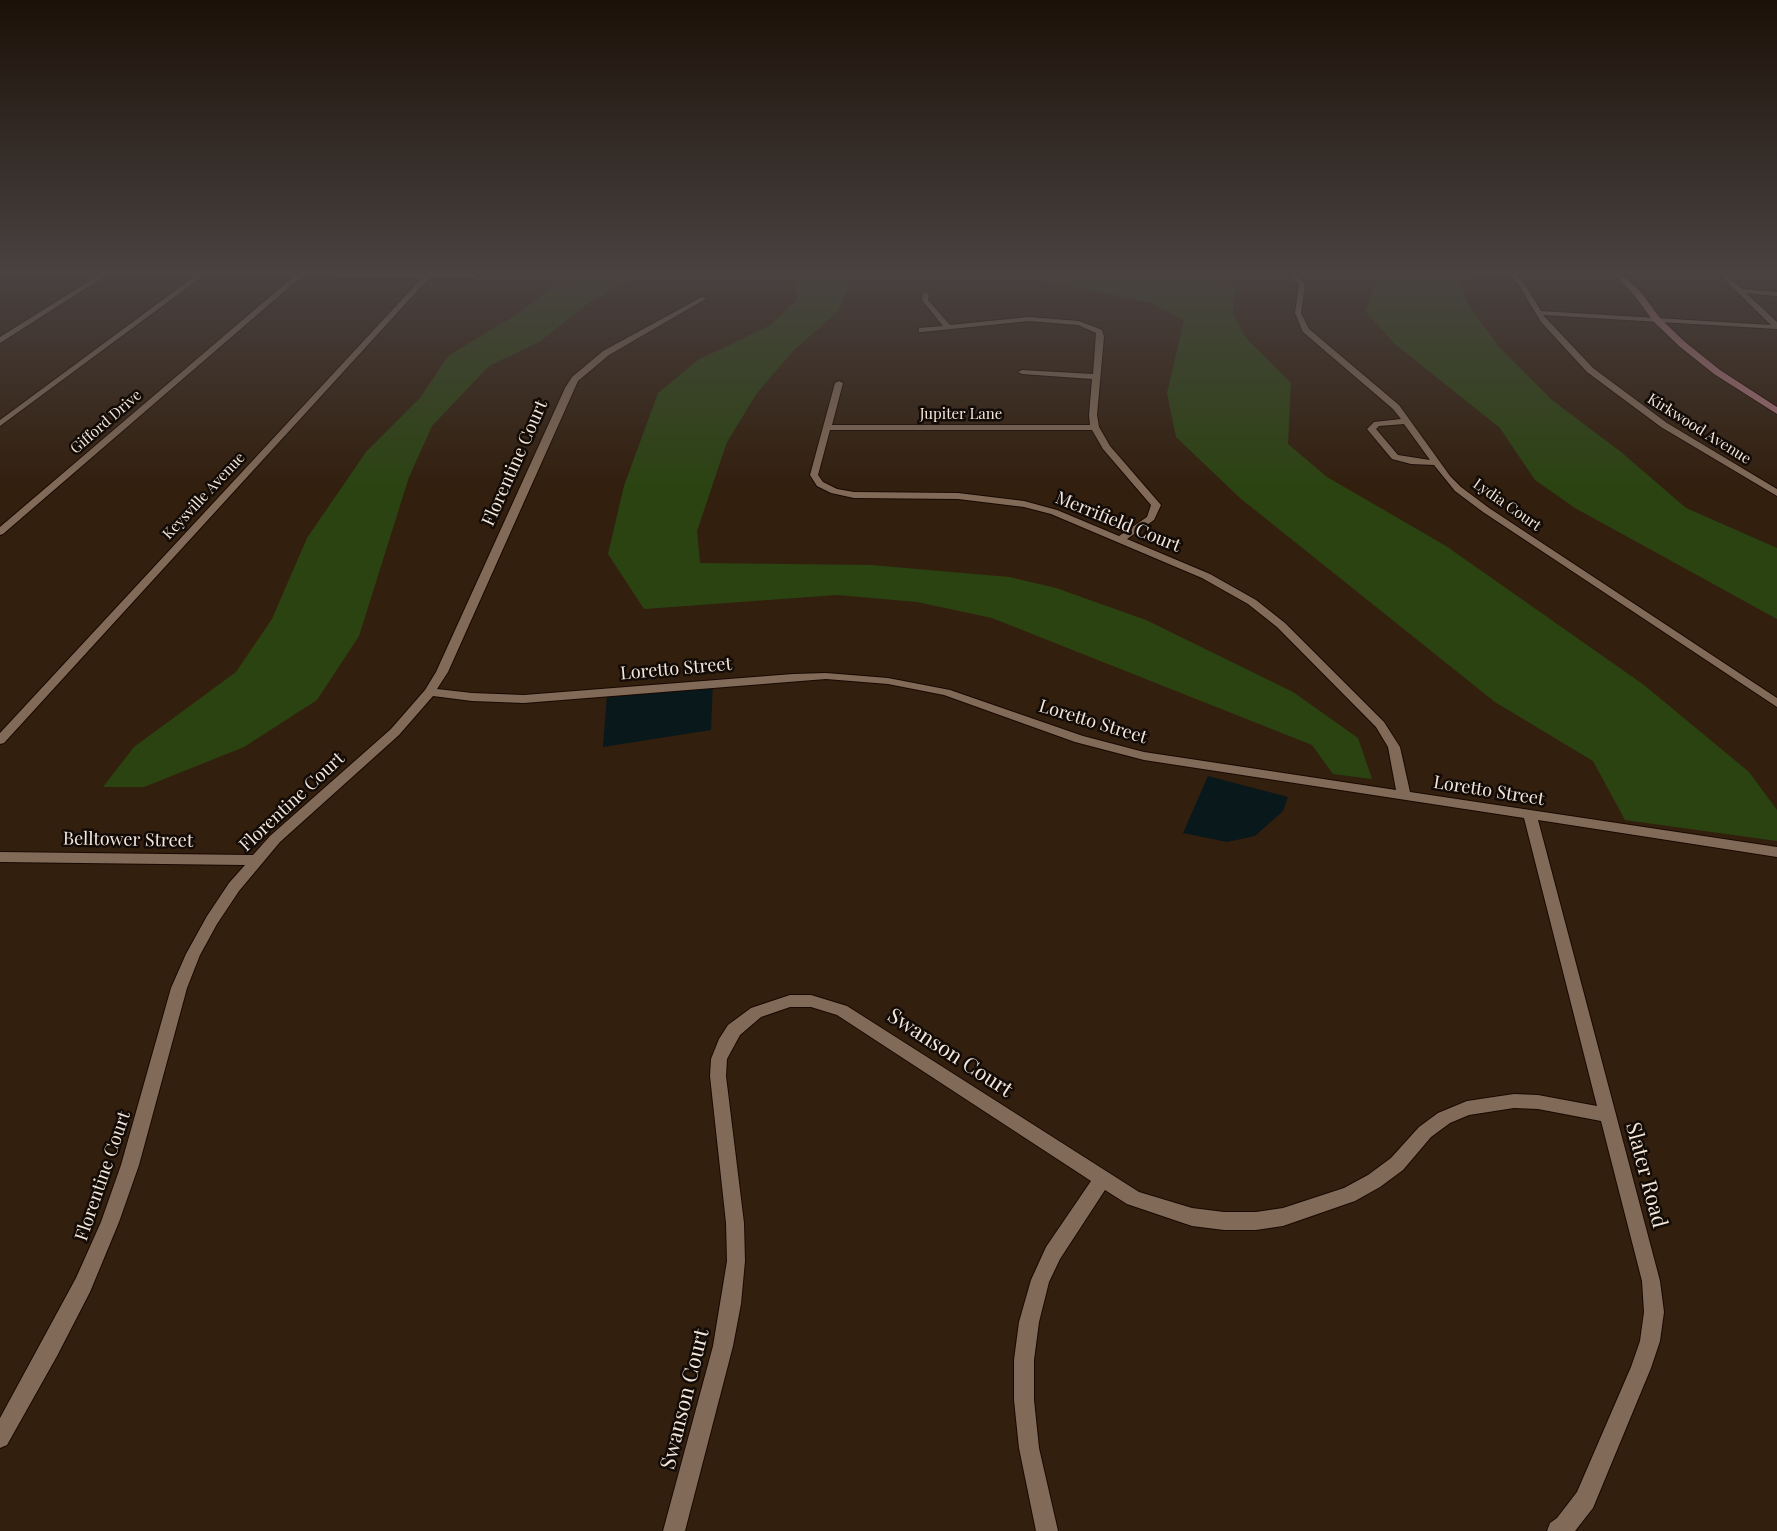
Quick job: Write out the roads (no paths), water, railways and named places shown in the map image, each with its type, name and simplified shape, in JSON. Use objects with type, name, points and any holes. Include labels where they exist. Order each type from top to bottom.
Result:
[{"type":"main road","points":[[1683,344],[1717,372],[1777,411]]},
{"type":"street","points":[[0,424],[107,344]]},
{"type":"street","name":"Gifford Drive","points":[[0,532],[218,344]]},
{"type":"street","name":"Keysville Avenue","points":[[0,740],[364,344]]},
{"type":"street","name":"Florentine Court","points":[[0,1438],[83,1285],[110,1222],[130,1165],[179,988],[193,954],[212,920],[256,860],[275,840],[395,732],[430,692],[442,672],[569,388],[575,379],[606,353],[621,344]]},
{"type":"street","points":[[1099,344],[1093,415],[1095,427],[1106,448],[1153,500],[1156,506],[1151,518],[1120,540]]},
{"type":"street","name":"Lydia Court","points":[[1323,344],[1386,397],[1407,421],[1436,463],[1458,489],[1479,505],[1777,703]]},
{"type":"street","name":"Kirkwood Avenue","points":[[1565,344],[1610,387],[1696,446],[1777,493]]},
{"type":"street","points":[[1022,372],[1097,377]]},
{"type":"street","name":"Merrifield Court","points":[[839,383],[814,475],[820,484],[834,491],[854,495],[958,496],[1000,500],[1054,512],[1206,576],[1252,602],[1281,625],[1380,725],[1394,747],[1404,796]]},
{"type":"street","points":[[1407,421],[1377,424],[1371,429],[1395,456],[1410,461],[1436,463]]},
{"type":"street","name":"Jupiter Lane","points":[[826,428],[1095,427]]},
{"type":"street","points":[[0,518],[17,518]]},
{"type":"street","name":"Loretto Street","points":[[430,692],[480,698],[524,699],[793,676],[850,677],[888,681],[946,692],[979,702],[1078,739],[1144,756],[1777,852]]},
{"type":"street","name":"Slater Road","points":[[1530,815],[1650,1281],[1654,1312],[1650,1341],[1585,1500],[1565,1526],[1558,1531]]},
{"type":"street","name":"Belltower Street","points":[[0,857],[256,860]]},
{"type":"street","name":"Swanson Court","points":[[674,1531],[723,1346],[731,1304],[736,1261],[735,1223],[718,1076],[719,1059],[724,1044],[744,1020],[773,1005],[790,1001],[811,1001],[842,1010],[1134,1198],[1157,1207],[1200,1218],[1224,1221],[1256,1221],[1282,1217],[1349,1195],[1374,1181],[1397,1164],[1425,1132],[1444,1118],[1467,1108],[1490,1103],[1538,1102],[1607,1115]]},
{"type":"street","points":[[1046,1531],[1029,1448],[1024,1400],[1024,1360],[1029,1322],[1040,1280],[1053,1252],[1103,1178]]}]
